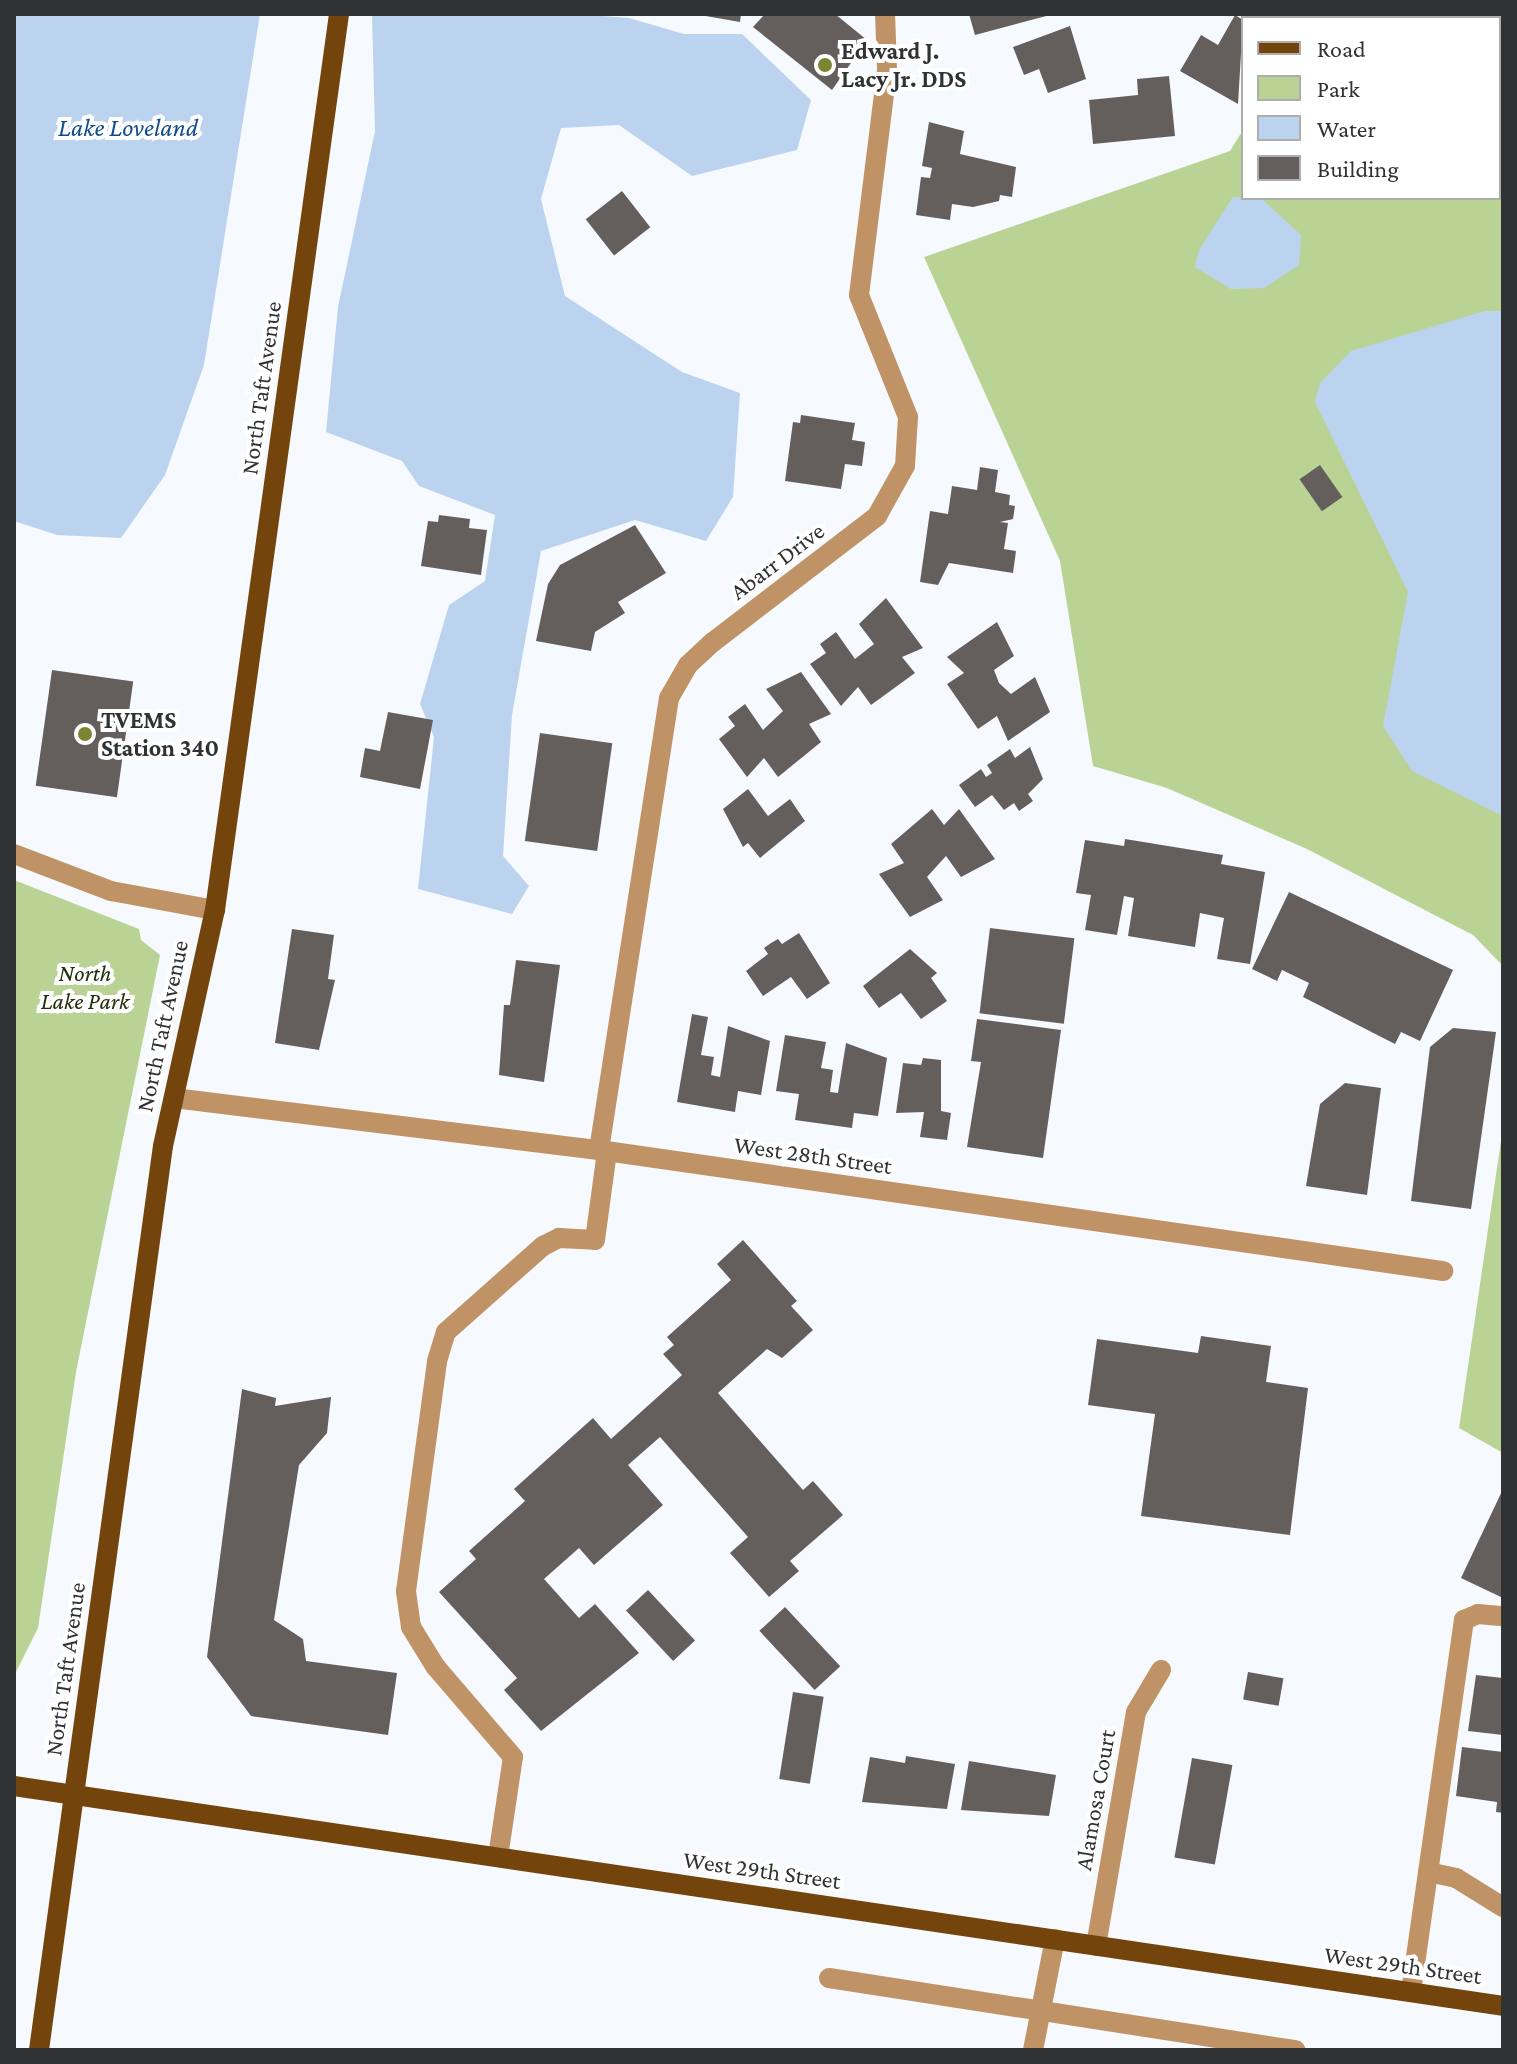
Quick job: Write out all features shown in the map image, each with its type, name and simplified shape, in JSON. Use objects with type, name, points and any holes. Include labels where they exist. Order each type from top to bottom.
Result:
[{"type":"main road","name":"North Taft Avenue","points":[[39,2050],[174,1098],[215,910],[339,14]]},
{"type":"main road","name":"West 29th Street","points":[[14,1786],[1503,2006]]},
{"type":"street","name":"Abarr Drive","points":[[498,1857],[513,1757],[435,1666],[411,1627],[406,1591],[437,1361],[446,1332],[543,1246],[559,1238],[595,1240],[603,1151],[669,698],[688,665],[713,642],[877,516],[905,466],[908,417],[859,295],[889,49],[885,14]]},
{"type":"street","points":[[14,854],[111,891],[215,910]]},
{"type":"street","name":"West 28th Street","points":[[174,1098],[603,1151],[1443,1271]]},
{"type":"street","points":[[1411,1992],[1464,1620],[1478,1614],[1503,1616]]},
{"type":"street","name":"Alamosa Court","points":[[1096,1946],[1136,1712],[1161,1670]]},
{"type":"street","points":[[1428,1872],[1456,1878],[1503,1907]]},
{"type":"street","points":[[1033,2050],[1055,1939]]},
{"type":"street","points":[[829,1978],[1295,2050]]},
{"type":"green space","points":[[1316,14],[1503,14],[1503,966],[1473,935],[1307,849],[1167,788],[1093,766],[1060,561],[924,257],[1230,151],[1241,133],[1241,200],[1501,200],[1501,16]]},
{"type":"green space","name":"North Lake Park","points":[[14,880],[139,929],[141,940],[160,955],[76,1372],[38,1628],[14,1676]]},
{"type":"green space","points":[[1503,1127],[1503,1453],[1459,1428]]},
{"type":"water","name":"Lake Loveland","points":[[14,14],[260,14],[204,365],[165,475],[121,538],[57,535],[14,521]]},
{"type":"water","points":[[372,14],[577,14],[629,18],[684,34],[742,34],[811,100],[797,150],[692,176],[619,125],[561,128],[541,199],[565,296],[682,372],[740,393],[733,497],[706,541],[635,520],[541,551],[512,715],[503,856],[529,886],[512,914],[418,889],[434,737],[420,704],[449,605],[485,581],[495,515],[419,486],[402,461],[326,432],[338,307],[375,131]]},
{"type":"water","points":[[1233,197],[1263,200],[1301,235],[1299,265],[1264,288],[1231,289],[1195,267],[1199,250]]},
{"type":"water","points":[[1485,311],[1503,311],[1503,816],[1412,771],[1383,726],[1408,592],[1315,402],[1320,383],[1351,351]]},
{"type":"building","points":[[694,14],[741,14],[740,22]]},
{"type":"building","name":"Edward J. Lacy Jr. DDS","points":[[765,14],[835,14],[867,40],[832,90],[753,27]]},
{"type":"building","points":[[969,14],[1050,14],[1050,15],[975,35]]},
{"type":"building","points":[[1235,15],[1241,19],[1238,104],[1180,71],[1201,35],[1218,45]]},
{"type":"building","points":[[1070,26],[1086,79],[1048,93],[1039,69],[1024,75],[1013,47]]},
{"type":"building","points":[[1169,76],[1175,136],[1093,144],[1089,100],[1138,95],[1137,79]]},
{"type":"building","points":[[929,122],[964,131],[960,154],[1016,167],[1012,197],[1000,195],[999,201],[973,207],[952,204],[950,220],[916,215],[921,177],[930,178],[932,168],[922,166]]},
{"type":"building","points":[[622,191],[650,227],[614,256],[586,219]]},
{"type":"building","points":[[801,415],[855,423],[852,440],[865,442],[862,466],[845,464],[841,489],[785,481],[793,422],[800,423]]},
{"type":"building","points":[[1320,465],[1342,497],[1322,511],[1300,479]]},
{"type":"building","points":[[980,467],[998,470],[995,492],[1010,495],[1009,505],[1015,506],[1013,519],[1000,522],[1008,523],[1004,549],[1016,551],[1013,573],[949,563],[938,585],[920,582],[930,511],[948,514],[952,486],[977,490]]},
{"type":"building","points":[[439,515],[470,519],[469,528],[487,530],[481,575],[421,566],[428,521],[438,522]]},
{"type":"building","points":[[635,525],[666,573],[618,602],[625,613],[595,632],[591,651],[536,641],[548,584],[560,565]]},
{"type":"building","points":[[886,598],[923,648],[902,657],[915,673],[871,705],[858,687],[841,706],[810,664],[826,653],[820,644],[836,632],[855,659],[874,644],[859,624]]},
{"type":"building","points":[[997,622],[1014,656],[994,670],[999,683],[1011,694],[1035,677],[1050,712],[1008,741],[997,716],[978,729],[947,684],[964,673],[947,657]]},
{"type":"building","name":"TVEMS Station 340","points":[[52,670],[133,681],[117,797],[36,786]]},
{"type":"building","points":[[801,672],[831,714],[809,724],[821,742],[778,777],[764,758],[747,777],[719,739],[735,726],[728,717],[745,704],[763,730],[783,711],[766,689]]},
{"type":"building","points":[[388,712],[433,720],[420,789],[360,777],[365,748],[380,751]]},
{"type":"building","points":[[540,733],[612,743],[597,851],[525,841]]},
{"type":"building","points":[[1030,747],[1043,779],[1028,794],[1033,801],[1019,811],[1014,803],[1004,810],[992,795],[975,807],[959,785],[981,769],[986,777],[992,773],[987,765],[1010,749],[1015,758]]},
{"type":"building","points":[[748,789],[768,816],[790,799],[805,821],[760,858],[748,843],[743,847],[723,809]]},
{"type":"building","points":[[932,809],[944,825],[959,809],[995,859],[961,877],[946,856],[927,877],[943,900],[910,917],[879,874],[904,863],[891,844]]},
{"type":"building","points":[[1125,839],[1223,855],[1221,864],[1265,872],[1250,964],[1217,959],[1224,918],[1200,913],[1195,947],[1128,936],[1134,898],[1124,896],[1117,935],[1085,930],[1091,895],[1076,893],[1085,840],[1124,846]]},
{"type":"building","points":[[1289,892],[1453,970],[1420,1041],[1401,1032],[1395,1044],[1303,997],[1309,983],[1282,970],[1277,981],[1252,969]]},
{"type":"building","points":[[990,928],[1074,938],[1064,1024],[980,1013]]},
{"type":"building","points":[[292,929],[334,935],[328,979],[335,980],[319,1050],[275,1043]]},
{"type":"building","points":[[799,933],[830,983],[807,999],[791,977],[763,996],[746,971],[768,954],[764,948],[778,939],[782,944]]},
{"type":"building","points":[[910,949],[937,973],[931,978],[947,1001],[921,1019],[901,993],[879,1008],[863,986]]},
{"type":"building","points":[[516,960],[560,965],[544,1082],[499,1075],[504,1005],[510,1005]]},
{"type":"building","points":[[692,1014],[708,1017],[701,1055],[714,1057],[711,1075],[720,1077],[728,1026],[770,1041],[761,1095],[738,1091],[735,1112],[677,1102]]},
{"type":"building","points":[[977,1019],[1061,1030],[1043,1158],[967,1147],[981,1062],[971,1061]]},
{"type":"building","points":[[1453,1028],[1496,1032],[1471,1209],[1411,1201],[1430,1047]]},
{"type":"building","points":[[785,1035],[826,1042],[821,1068],[833,1070],[830,1092],[838,1093],[846,1043],[887,1058],[878,1116],[854,1113],[852,1128],[795,1120],[799,1094],[776,1091]]},
{"type":"building","points":[[923,1058],[941,1060],[941,1111],[951,1113],[947,1140],[920,1137],[924,1112],[896,1113],[903,1063],[921,1065]]},
{"type":"building","points":[[1345,1083],[1381,1088],[1367,1195],[1306,1186],[1320,1104]]},
{"type":"building","points":[[743,1240],[797,1301],[791,1306],[813,1330],[782,1358],[767,1349],[718,1393],[803,1490],[813,1481],[843,1515],[790,1561],[799,1571],[769,1597],[730,1553],[748,1537],[660,1437],[628,1465],[663,1505],[594,1565],[579,1548],[544,1579],[579,1618],[595,1604],[639,1653],[541,1731],[504,1690],[517,1678],[439,1592],[476,1559],[469,1551],[525,1501],[514,1489],[593,1418],[611,1439],[682,1375],[663,1354],[674,1345],[667,1337],[731,1280],[717,1264]]},
{"type":"building","points":[[1201,1336],[1271,1346],[1266,1382],[1308,1388],[1290,1535],[1141,1516],[1155,1414],[1088,1405],[1097,1339],[1198,1353]]},
{"type":"building","points":[[242,1389],[276,1398],[275,1406],[331,1397],[327,1433],[299,1465],[274,1620],[303,1639],[306,1661],[397,1673],[388,1735],[251,1716],[207,1657]]},
{"type":"building","points":[[1503,1489],[1503,1598],[1461,1578]]},
{"type":"building","points":[[648,1590],[695,1640],[673,1661],[626,1610]]},
{"type":"building","points":[[785,1607],[840,1666],[815,1690],[759,1631]]},
{"type":"building","points":[[1248,1672],[1283,1678],[1279,1706],[1243,1700]]},
{"type":"building","points":[[1476,1675],[1503,1678],[1503,1735],[1468,1731]]},
{"type":"building","points":[[793,1692],[824,1697],[810,1784],[779,1779]]},
{"type":"building","points":[[1462,1747],[1503,1752],[1503,1813],[1496,1812],[1497,1802],[1456,1796]]},
{"type":"building","points":[[906,1756],[955,1764],[947,1809],[862,1802],[870,1757],[905,1763]]},
{"type":"building","points":[[1192,1758],[1232,1765],[1215,1865],[1174,1857]]},
{"type":"building","points":[[969,1761],[1056,1775],[1049,1816],[961,1810]]},
{"type":"place","name":"Edward J. Lacy Jr. DDS","points":[[825,65]]},
{"type":"place","name":"TVEMS Station 340","points":[[85,734]]}]
